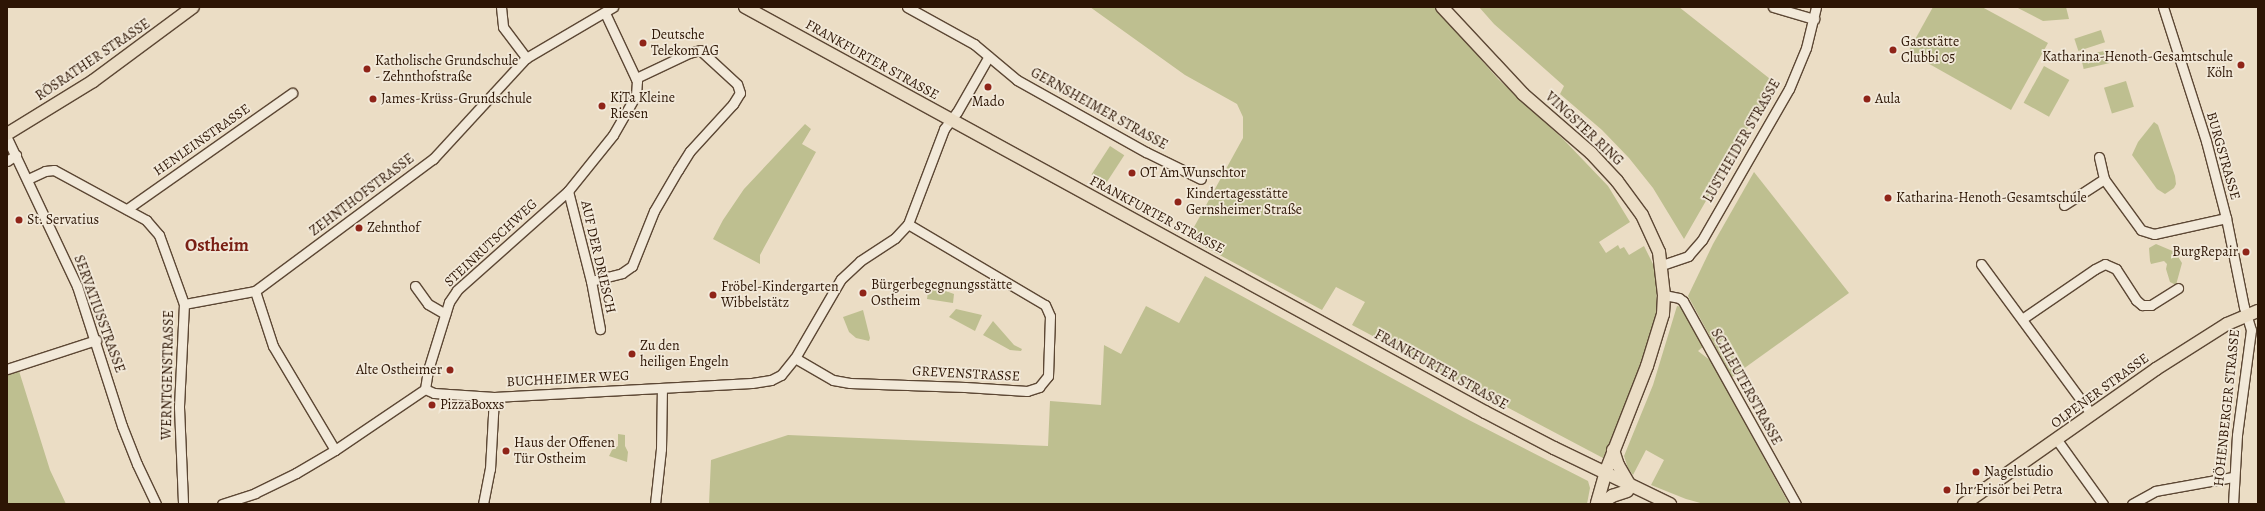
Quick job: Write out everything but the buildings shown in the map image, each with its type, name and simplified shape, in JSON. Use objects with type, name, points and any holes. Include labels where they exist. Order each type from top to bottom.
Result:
[{"type":"main road","name":"RÖSRATHER STRASSE","points":[[7,134],[93,81],[193,7]]},
{"type":"main road","name":"FRANKFURTER STRASSE","points":[[745,7],[1554,448],[1581,467],[1628,488],[1670,504]]},
{"type":"main road","name":"VINGSTER RING","points":[[1442,7],[1518,89],[1591,153],[1617,181],[1642,215],[1655,240],[1662,265],[1664,295],[1663,314],[1657,338],[1613,450],[1604,476],[1597,504]]},
{"type":"main road","name":"OLPENER STRASSE","points":[[1964,504],[2057,440],[2168,360],[2218,330],[2252,313]]},
{"type":"main road","points":[[1601,504],[1612,496],[1628,488],[1613,450]]},
{"type":"main road","name":"FRANKFURTER STRASSE","points":[[1628,488],[1650,504]]},
{"type":"street","points":[[501,7],[503,27],[526,58]]},
{"type":"street","name":"GERNSHEIMER STRASSE","points":[[906,7],[974,44],[1017,80],[1146,152],[1200,179]]},
{"type":"street","points":[[1773,7],[1814,19]]},
{"type":"street","name":"LUSTHEIDER STRASSE","points":[[1662,265],[1688,256],[1702,240],[1725,197],[1789,89],[1806,48],[1816,7]]},
{"type":"street","name":"BURGSTRASSE","points":[[2163,7],[2206,140],[2252,313]]},
{"type":"street","name":"ZEHNTHOFSTRASSE","points":[[184,304],[255,291],[433,160],[526,58],[609,10]]},
{"type":"street","name":"STEINRUTSCHWEG","points":[[425,389],[428,370],[448,302],[457,290],[568,192],[603,149],[624,118],[636,95],[636,78],[609,10]]},
{"type":"street","points":[[592,281],[622,273],[632,266],[654,211],[678,170],[706,132],[738,98],[740,93],[737,84],[709,56],[700,50],[689,53],[636,78]]},
{"type":"street","points":[[951,120],[989,56]]},
{"type":"street","name":"HENLEINSTRASSE","points":[[127,209],[292,93]]},
{"type":"street","name":"BUCHHEIMER WEG","points":[[425,389],[434,393],[494,397],[662,388],[771,380],[781,375],[795,358],[841,279],[860,262],[896,238],[908,224],[944,129],[951,120]]},
{"type":"street","name":"SERVATIUSSTRASSE","points":[[7,138],[28,179],[77,286],[96,340],[122,426],[137,464],[156,504]]},
{"type":"street","points":[[7,161],[16,155]]},
{"type":"street","points":[[2099,157],[2104,179],[2141,230],[2154,234],[2226,218]]},
{"type":"street","name":"WERNTGENSTRASSE","points":[[28,179],[45,171],[54,170],[146,220],[159,235],[184,304],[179,407],[183,504]]},
{"type":"street","points":[[2064,205],[2104,179]]},
{"type":"street","name":"AUF DER DRIESCH","points":[[568,192],[592,281],[600,329]]},
{"type":"street","name":"GREVENSTRASSE","points":[[795,358],[833,380],[850,383],[1027,391],[1039,387],[1048,376],[1050,316],[1045,305],[908,224]]},
{"type":"street","points":[[1981,264],[2092,415]]},
{"type":"street","points":[[2022,320],[2097,267],[2105,264],[2116,269],[2136,300],[2142,305],[2151,305],[2178,288]]},
{"type":"street","points":[[415,286],[428,304],[444,314]]},
{"type":"street","points":[[255,291],[273,346],[335,450]]},
{"type":"street","name":"SCHLEUTERSTRASSE","points":[[1664,295],[1679,298],[1683,301],[1796,504]]},
{"type":"street","name":"HÖHENBERGER STRASSE","points":[[2233,504],[2233,478],[2246,362],[2254,340],[2251,330],[2252,313]]},
{"type":"street","points":[[7,368],[96,340]]},
{"type":"street","points":[[654,504],[661,449],[662,388]]},
{"type":"street","points":[[222,504],[255,493],[296,473],[335,450],[425,389]]},
{"type":"street","points":[[483,504],[490,469],[494,397]]},
{"type":"street","points":[[2057,440],[2103,504]]},
{"type":"street","points":[[2132,504],[2155,491],[2233,478]]},
{"type":"green space","points":[[1090,7],[1435,7],[1498,79],[1563,139],[1608,186],[1630,222],[1599,242],[1606,253],[1618,245],[1620,249],[1624,247],[1629,255],[1644,246],[1656,270],[1657,311],[1653,337],[1603,458],[1352,325],[1365,302],[1336,287],[1322,310],[1188,238],[1243,138],[1243,117],[1237,104],[1185,75]]},
{"type":"green space","points":[[1479,7],[1679,7],[1779,86],[1764,112],[1756,114],[1684,239],[1653,188],[1629,158],[1602,130],[1560,94],[1564,86],[1494,24]]},
{"type":"green space","points":[[1933,7],[1982,7],[2048,43],[2011,110],[1908,52]]},
{"type":"green space","points":[[2016,7],[2066,7],[2069,19],[2043,21]]},
{"type":"green space","points":[[2101,30],[2105,42],[2078,51],[2074,39]]},
{"type":"green space","points":[[2108,50],[2111,63],[2084,69],[2081,56]]},
{"type":"green space","points":[[2044,66],[2069,80],[2049,117],[2024,103]]},
{"type":"green space","points":[[2126,81],[2134,107],[2112,114],[2104,88]]},
{"type":"green space","points":[[2154,122],[2158,125],[2175,176],[2176,184],[2174,188],[2165,194],[2157,189],[2132,155],[2138,142]]},
{"type":"green space","points":[[805,124],[811,129],[802,144],[816,152],[760,255],[760,264],[713,239],[723,220],[744,189]]},
{"type":"green space","points":[[1110,146],[1124,155],[1106,184],[1091,175]]},
{"type":"green space","points":[[1754,172],[1849,293],[1732,377],[1688,296],[1713,244]]},
{"type":"green space","points":[[2156,244],[2175,252],[2182,263],[2176,285],[2170,282],[2166,269],[2167,264],[2164,261],[2151,264],[2149,248]]},
{"type":"green space","points":[[1205,276],[1463,417],[1588,481],[1590,488],[1587,504],[709,504],[711,460],[788,435],[1048,446],[1050,401],[1101,405],[1104,345],[1121,354],[1146,306],[1179,323]]},
{"type":"green space","points":[[929,285],[954,294],[953,303],[927,299]]},
{"type":"green space","points":[[1677,306],[1682,307],[1705,345],[1698,351],[1711,361],[1789,504],[1704,504],[1686,499],[1651,485],[1664,460],[1646,450],[1633,475],[1628,468],[1624,456],[1653,385]]},
{"type":"green space","points":[[956,309],[982,315],[975,331],[949,317]]},
{"type":"green space","points":[[863,310],[870,338],[869,341],[856,338],[849,332],[843,317]]},
{"type":"green space","points":[[993,321],[1014,345],[1022,349],[1021,351],[1010,350],[983,335]]},
{"type":"green space","points":[[19,371],[50,470],[66,504],[7,504],[7,374]]},
{"type":"green space","points":[[618,434],[625,435],[625,446],[628,452],[627,462],[609,456],[612,450],[618,446]]},
{"type":"place","name":"Deutsche Telekom AG","points":[[643,43]]},
{"type":"place","name":"Gaststätte Clubbi 05","points":[[1893,50]]},
{"type":"place","name":"Katharina-Henoth-Gesamtschule Köln","points":[[2241,65]]},
{"type":"place","name":"Katholische Grundschule - Zehnthofstraße","points":[[367,69]]},
{"type":"place","name":"Mado","points":[[988,87]]},
{"type":"place","name":"James-Krüss-Grundschule","points":[[373,99]]},
{"type":"place","name":"Aula","points":[[1867,99]]},
{"type":"place","name":"KiTa Kleine Riesen","points":[[602,106]]},
{"type":"place","name":"OT Am Wunschtor","points":[[1132,173]]},
{"type":"place","name":"Katharina-Henoth-Gesamtschule","points":[[1888,198]]},
{"type":"place","name":"Kindertagesstätte Gernsheimer Straße","points":[[1178,202]]},
{"type":"place","name":"St. Servatius","points":[[19,220]]},
{"type":"place","name":"Zehnthof","points":[[359,228]]},
{"type":"place","name":"BurgRepair","points":[[2246,252]]},
{"type":"place","name":"Bürgerbegegnungsstätte Ostheim","points":[[863,293]]},
{"type":"place","name":"Fröbel-Kindergarten Wibbelstätz","points":[[713,295]]},
{"type":"place","name":"Zu den heiligen Engeln","points":[[632,354]]},
{"type":"place","name":"Alte Ostheimer","points":[[450,370]]},
{"type":"place","name":"PizzaBoxxs","points":[[432,405]]},
{"type":"place","name":"Haus der Offenen Tür Ostheim","points":[[506,451]]},
{"type":"place","name":"Nagelstudio","points":[[1976,472]]},
{"type":"place","name":"Ihr Frisör bei Petra","points":[[1947,490]]},
{"type":"district","name":"Ostheim","points":[[217,245]]}]
